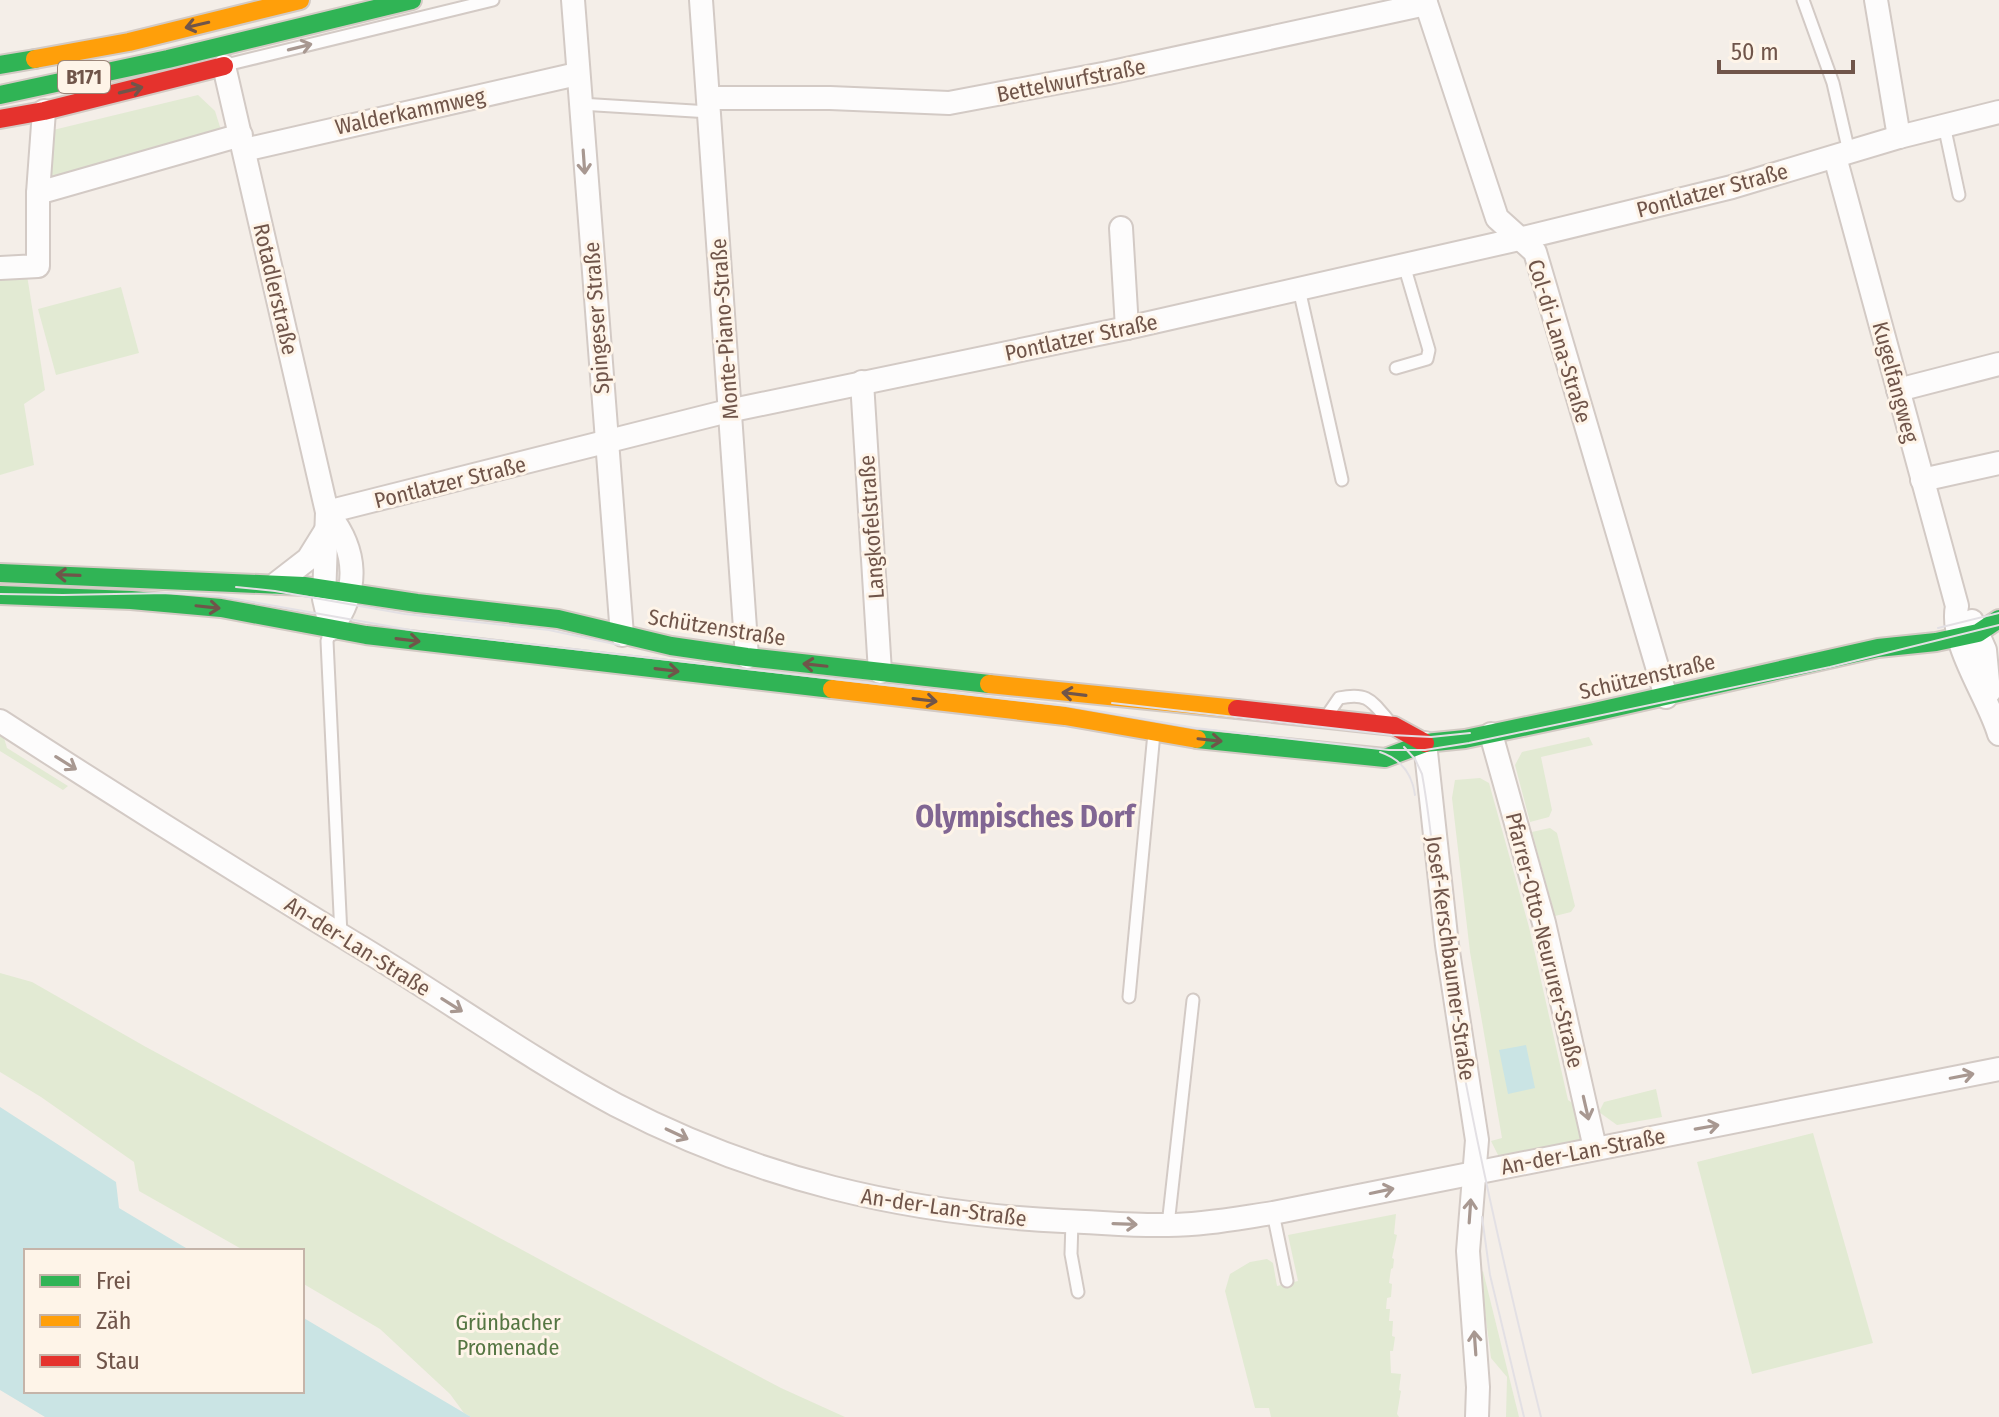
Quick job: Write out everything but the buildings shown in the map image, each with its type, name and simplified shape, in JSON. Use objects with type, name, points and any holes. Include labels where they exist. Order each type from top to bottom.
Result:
[{"type":"street","name":"B171","points":[[0,65],[129,42],[300,0]]},
{"type":"street","name":"B171","points":[[0,93],[168,59],[412,0]]},
{"type":"street","name":"Spingeser Straße","points":[[573,0],[622,635]]},
{"type":"street","name":"Monte-Piano-Straße","points":[[701,0],[747,657]]},
{"type":"street","points":[[1876,0],[1899,137]]},
{"type":"street","name":"Bettelwurfstraße","points":[[710,105],[830,98],[949,103],[1108,73],[1425,2]]},
{"type":"street","name":"Col-di-Lana-Straße","points":[[1425,2],[1497,218],[1535,252],[1666,697]]},
{"type":"street","points":[[0,119],[224,66],[297,29]]},
{"type":"street","name":"B171","points":[[0,93],[43,72],[129,42]]},
{"type":"street","name":"Rotadlerstraße","points":[[224,66],[327,520],[324,588],[331,629]]},
{"type":"street","name":"Walderkammweg","points":[[38,193],[242,142],[577,74]]},
{"type":"street","points":[[0,268],[38,266],[38,193],[44,111]]},
{"type":"street","name":"Pontlatzer Straße","points":[[327,520],[728,411],[1127,328],[1519,239],[1732,187],[1899,137],[1999,112]]},
{"type":"street","name":"Kugelfangweg","points":[[1842,154],[1898,390],[1964,623],[1963,654],[1991,708],[1999,734]]},
{"type":"street","points":[[1121,228],[1127,328]]},
{"type":"street","points":[[1898,390],[1998,370]]},
{"type":"street","name":"Langkofelstraße","points":[[862,382],[880,672]]},
{"type":"street","points":[[1922,480],[1999,463]]},
{"type":"street","points":[[277,583],[308,559],[327,520]]},
{"type":"street","name":"Rotadlerstraße","points":[[327,520],[343,535],[352,570],[351,593]]},
{"type":"street","name":"Schützenstraße","points":[[0,573],[277,583],[324,588],[552,618],[671,646],[747,657],[1394,726],[1425,743]]},
{"type":"street","points":[[331,629],[351,593]]},
{"type":"street","name":"Schützenstraße","points":[[0,595],[131,600],[208,607],[366,635],[1065,716],[1154,732],[1385,758],[1425,743],[1491,734],[1878,648],[1936,642],[1964,623]]},
{"type":"street","points":[[1964,623],[1999,619]]},
{"type":"street","name":"An-der-Lan-Straße","points":[[0,721],[593,1091],[673,1132],[732,1157],[809,1183],[928,1209],[998,1218],[1168,1225],[1207,1223],[1273,1213],[1999,1069]]},
{"type":"street","name":"Pfarrer-Otto-Neururer-Straße","points":[[1491,734],[1544,923],[1595,1148]]},
{"type":"street","name":"Josef-Kerschbaumer-Straße","points":[[1425,743],[1447,945],[1477,1140],[1468,1251],[1477,1417]]},
{"type":"lane","points":[[168,59],[224,66],[493,0]]},
{"type":"lane","points":[[1803,0],[1833,83],[1842,154]]},
{"type":"lane","points":[[580,104],[710,105]]},
{"type":"lane","points":[[1944,125],[1959,195]]},
{"type":"lane","points":[[1396,368],[1427,359],[1429,350],[1404,265]]},
{"type":"lane","points":[[1299,289],[1342,480]]},
{"type":"lane","points":[[331,629],[327,641],[341,935]]},
{"type":"lane","points":[[1325,719],[1339,698],[1361,695],[1372,701],[1394,726]]},
{"type":"lane","points":[[1129,997],[1154,732]]},
{"type":"lane","points":[[1168,1225],[1193,1000]]},
{"type":"lane","points":[[1273,1213],[1287,1281]]},
{"type":"lane","points":[[1072,1221],[1071,1254],[1078,1292]]},
{"type":"green space","points":[[198,95],[215,111],[221,130],[47,183],[49,131]]},
{"type":"green space","points":[[27,275],[45,390],[24,404],[34,465],[0,475],[0,277]]},
{"type":"green space","points":[[121,287],[139,353],[56,375],[38,309]]},
{"type":"green space","points":[[0,735],[7,748],[68,786],[63,790],[0,751]]},
{"type":"green space","points":[[1589,737],[1593,745],[1541,757],[1552,810],[1549,817],[1530,822],[1515,765],[1522,752]]},
{"type":"green space","points":[[1480,778],[1489,783],[1529,927],[1568,1100],[1574,1104],[1583,1140],[1509,1156],[1498,1155],[1491,1141],[1502,1138],[1470,952],[1452,798],[1455,780]]},
{"type":"green space","points":[[1550,828],[1557,833],[1575,906],[1571,912],[1555,916],[1532,832]]},
{"type":"green space","name":"Grünbacher Promenade","points":[[0,973],[32,982],[146,1047],[576,1279],[781,1388],[845,1417],[471,1417],[380,1329],[304,1284],[304,1249],[241,1249],[139,1191],[134,1162],[0,1072]]},
{"type":"green space","points":[[1656,1089],[1662,1117],[1617,1125],[1599,1112],[1604,1102]]},
{"type":"green space","points":[[1813,1133],[1873,1343],[1752,1374],[1697,1162]]},
{"type":"green space","points":[[1396,1214],[1394,1234],[1397,1235],[1389,1283],[1392,1284],[1391,1297],[1387,1298],[1386,1309],[1390,1309],[1389,1321],[1393,1321],[1392,1336],[1395,1337],[1393,1351],[1390,1351],[1391,1373],[1401,1374],[1399,1417],[1271,1417],[1269,1408],[1255,1408],[1225,1291],[1230,1274],[1250,1262],[1267,1259],[1273,1263],[1277,1286],[1298,1281],[1288,1235]]},
{"type":"green space","points":[[1483,1271],[1519,1417],[1506,1417],[1507,1377],[1491,1358],[1480,1274]]},
{"type":"water","points":[[1526,1045],[1535,1088],[1508,1094],[1499,1050]]},
{"type":"water","points":[[0,1107],[116,1182],[119,1208],[188,1249],[24,1249],[24,1393],[304,1393],[304,1318],[471,1417],[45,1417],[0,1390]]},
{"type":"tram line","points":[[236,587],[405,614],[549,630],[619,645]]},
{"type":"tram line","points":[[0,594],[167,593],[219,596],[416,631],[1069,706],[1195,728],[1389,750],[1425,750],[1469,743],[1830,667],[1999,625]]},
{"type":"tram line","points":[[1938,628],[1999,613]]},
{"type":"tram line","points":[[1112,703],[1392,735],[1431,737],[1470,733]]},
{"type":"tram line","points":[[1404,747],[1415,759],[1422,774],[1458,1044],[1491,1205],[1541,1417]]},
{"type":"tram line","points":[[1380,752],[1404,768],[1415,795]]},
{"type":"tram line","points":[[1482,1217],[1490,1275],[1524,1417]]},
{"type":"traffic: fast","points":[[0,95],[168,59],[412,0]]},
{"type":"traffic: fast","points":[[0,65],[35,59]]},
{"type":"traffic: fast","points":[[0,573],[304,586],[558,619],[671,646],[747,657],[989,684]]},
{"type":"traffic: fast","points":[[0,595],[131,600],[221,608],[366,635],[832,689]]},
{"type":"traffic: fast","points":[[1197,739],[1385,758],[1425,743],[1465,739],[1590,713],[1878,648],[1936,642],[1978,633],[1999,619]]},
{"type":"traffic: slow","points":[[35,59],[129,42],[300,0]]},
{"type":"traffic: slow","points":[[989,684],[1237,709]]},
{"type":"traffic: slow","points":[[832,689],[1065,716],[1197,739]]},
{"type":"traffic: jam","points":[[0,119],[224,66]]},
{"type":"traffic: jam","points":[[1237,709],[1394,726],[1425,743]]},
{"type":"district","name":"Olympisches Dorf","points":[[1025,817]]}]
